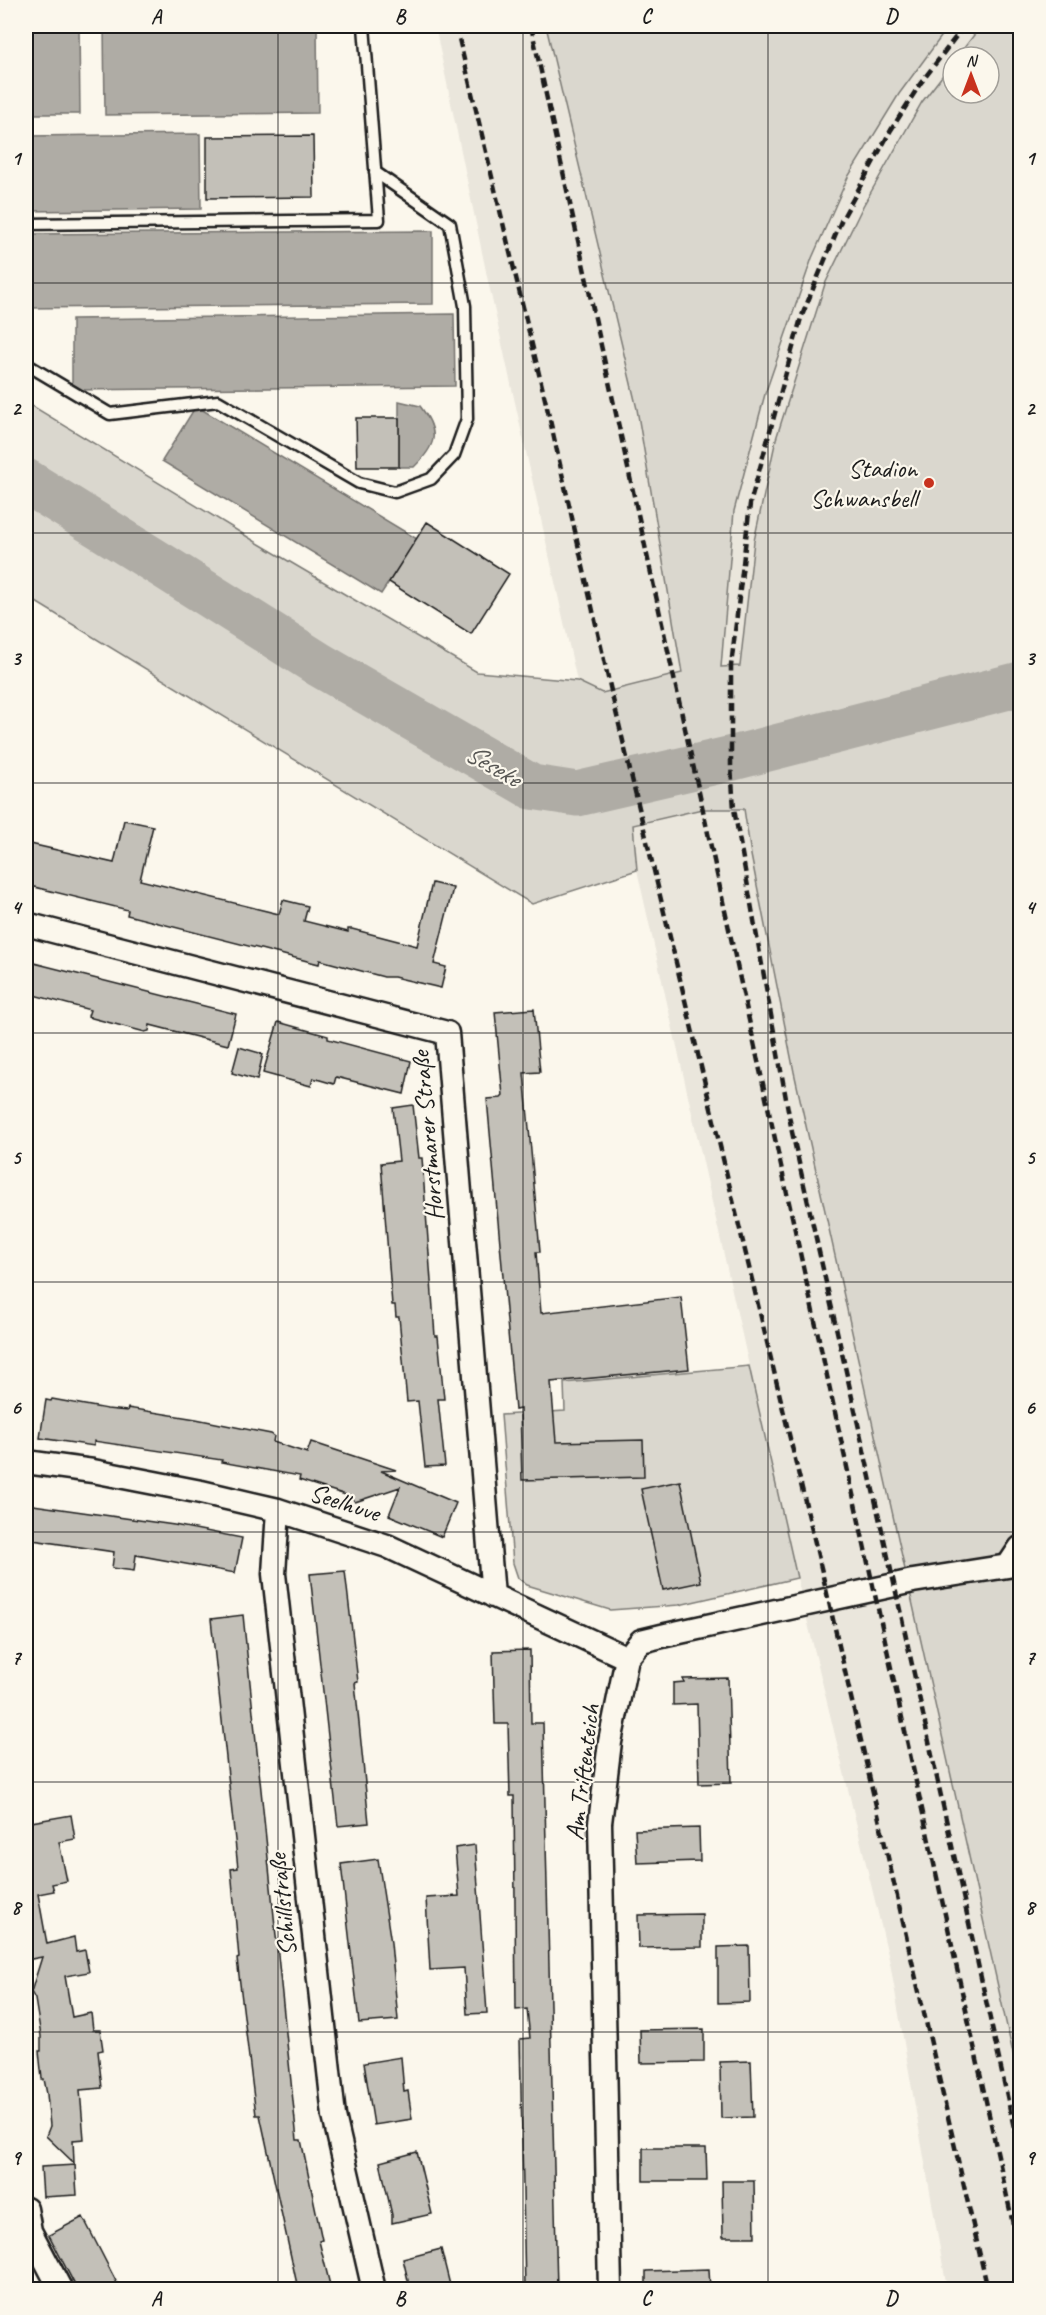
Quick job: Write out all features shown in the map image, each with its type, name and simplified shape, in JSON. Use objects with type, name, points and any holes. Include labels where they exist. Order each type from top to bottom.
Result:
[{"type":"street","name":"Horstmarer Straße","points":[[26,924],[447,1033],[493,1596]]},
{"type":"street","name":"Seelhuve","points":[[26,1462],[201,1492],[278,1510],[387,1546],[627,1658]]},
{"type":"street","name":"Schillstraße","points":[[278,1510],[274,1574],[334,2116],[374,2289]]},
{"type":"street","points":[[627,1658],[641,1641],[913,1581],[1008,1566],[1020,1548]]},
{"type":"street","name":"Am Triftenteich","points":[[610,2289],[600,1823],[610,1742],[627,1658]]},
{"type":"street","points":[[26,2209],[30,2231],[61,2289]]},
{"type":"lane","points":[[26,224],[379,220],[364,26]]},
{"type":"lane","points":[[26,363],[110,414],[218,401],[359,483],[395,492],[431,479],[453,455],[467,419],[463,294],[450,224],[375,172]]},
{"type":"shaded area","points":[[26,26],[79,26],[80,114],[26,114]]},
{"type":"shaded area","points":[[104,26],[317,26],[318,113],[105,115]]},
{"type":"shaded area","points":[[435,26],[546,26],[637,409],[682,673],[602,694],[577,681],[488,281]]},
{"type":"shaded area","points":[[546,26],[949,26],[899,94],[848,177],[812,258],[765,394],[734,511],[721,667],[740,666],[754,541],[776,439],[825,284],[863,206],[922,102],[941,77],[941,105],[1001,105],[1001,45],[966,45],[981,26],[1020,26],[1020,2085],[794,1072],[744,809],[702,809],[633,825],[637,870],[532,904],[26,596],[26,402],[256,542],[477,672],[577,681],[602,693],[682,673],[637,409]]},
{"type":"shaded area","points":[[949,26],[981,26],[966,45],[941,45],[941,77],[922,102],[863,206],[825,284],[776,439],[754,541],[740,666],[721,667],[734,511],[765,394],[812,257],[848,177],[899,94]]},
{"type":"shaded area","points":[[200,134],[201,209],[26,211],[26,136]]},
{"type":"shaded area","points":[[433,231],[433,304],[26,308],[26,234]]},
{"type":"shaded area","points":[[454,314],[455,386],[72,390],[72,319]]},
{"type":"shaded area","points":[[399,401],[420,406],[431,423],[433,431],[431,445],[414,467],[399,467]]},
{"type":"shaded area","points":[[196,406],[417,539],[381,594],[162,461]]},
{"type":"shaded area","points":[[711,807],[744,809],[794,1072],[1020,2085],[1020,2289],[947,2289],[890,1963],[797,1578],[637,870],[633,825]]},
{"type":"shaded area","points":[[749,1366],[797,1578],[679,1605],[610,1610],[527,1585],[518,1578],[513,1563],[501,1415],[565,1411],[564,1383]]},
{"type":"building","points":[[313,136],[314,197],[207,198],[207,137]]},
{"type":"building","points":[[356,418],[399,418],[399,467],[357,467]]},
{"type":"building","points":[[427,522],[509,574],[471,634],[389,582]]},
{"type":"building","points":[[124,820],[153,826],[140,880],[279,914],[283,900],[308,906],[304,921],[348,932],[348,929],[352,929],[417,946],[432,883],[453,888],[434,964],[446,967],[441,988],[394,977],[384,977],[320,960],[319,964],[127,915],[128,910],[26,885],[26,843],[114,863]]},
{"type":"building","points":[[26,961],[236,1014],[228,1045],[150,1025],[149,1031],[145,1032],[92,1018],[88,1016],[90,1010],[26,993]]},
{"type":"building","points":[[534,1009],[540,1072],[524,1073],[540,1252],[536,1252],[541,1313],[681,1297],[689,1369],[551,1382],[556,1442],[643,1440],[644,1477],[522,1480],[520,1409],[515,1410],[487,1099],[503,1096],[495,1012]]},
{"type":"building","points":[[278,1022],[328,1036],[328,1039],[411,1061],[404,1094],[336,1077],[334,1084],[313,1078],[311,1086],[263,1073]]},
{"type":"building","points":[[239,1047],[263,1054],[257,1080],[232,1073]]},
{"type":"building","points":[[413,1105],[419,1158],[422,1158],[435,1336],[438,1336],[444,1399],[438,1399],[445,1466],[425,1467],[418,1401],[407,1402],[399,1317],[396,1317],[395,1305],[392,1305],[381,1163],[399,1161],[393,1108]]},
{"type":"building","points":[[52,1399],[107,1409],[127,1411],[128,1408],[271,1434],[274,1436],[273,1442],[307,1453],[311,1442],[396,1470],[381,1471],[456,1503],[442,1537],[389,1515],[400,1487],[355,1502],[352,1497],[299,1480],[300,1476],[221,1462],[222,1460],[94,1441],[94,1446],[40,1438],[46,1400],[51,1401]]},
{"type":"building","points":[[680,1481],[701,1582],[663,1590],[641,1489]]},
{"type":"building","points":[[26,1504],[174,1525],[242,1538],[235,1573],[136,1555],[134,1571],[112,1568],[114,1552],[26,1539]]},
{"type":"building","points":[[345,1571],[358,1682],[355,1683],[369,1823],[338,1826],[310,1574]]},
{"type":"building","points":[[243,1615],[297,2140],[301,2140],[322,2240],[319,2241],[331,2289],[298,2289],[260,2115],[256,2115],[237,1959],[239,1958],[231,1869],[238,1868],[211,1619]]},
{"type":"building","points":[[530,1650],[531,1723],[543,1723],[557,2289],[525,2289],[520,2039],[530,2038],[527,2009],[516,2010],[514,1796],[510,1796],[508,1724],[495,1724],[493,1651]]},
{"type":"building","points":[[728,1678],[731,1783],[699,1784],[697,1704],[673,1705],[673,1683],[684,1682],[683,1679]]},
{"type":"building","points":[[71,1815],[75,1839],[59,1842],[67,1881],[52,1884],[54,1891],[38,1894],[47,1944],[74,1937],[76,1952],[85,1950],[89,1972],[65,1976],[72,2017],[91,2013],[93,2030],[100,2030],[103,2050],[98,2051],[102,2088],[80,2090],[84,2139],[73,2140],[74,2163],[46,2136],[50,2126],[39,2051],[41,2051],[41,2036],[35,1999],[31,1992],[42,1957],[26,1960],[26,1823]]},
{"type":"building","points":[[699,1828],[700,1861],[637,1863],[635,1830]]},
{"type":"building","points":[[475,1845],[487,2013],[467,2014],[464,1968],[430,1970],[426,1898],[459,1896],[455,1848]]},
{"type":"building","points":[[378,1859],[391,1943],[398,2020],[359,2023],[341,1864]]},
{"type":"building","points":[[702,1914],[702,1947],[639,1948],[638,1915]]},
{"type":"building","points":[[749,1946],[750,2002],[718,2003],[718,1947]]},
{"type":"building","points":[[704,2029],[704,2062],[641,2063],[640,2030]]},
{"type":"building","points":[[401,2057],[404,2092],[408,2091],[412,2119],[374,2125],[364,2063]]},
{"type":"building","points":[[751,2061],[753,2117],[721,2118],[720,2062]]},
{"type":"building","points":[[643,2148],[706,2148],[707,2181],[643,2181]]},
{"type":"building","points":[[417,2152],[432,2214],[392,2223],[380,2162]]},
{"type":"building","points":[[75,2165],[77,2195],[43,2197],[41,2167]]},
{"type":"building","points":[[722,2181],[754,2181],[755,2237],[723,2237]]},
{"type":"building","points":[[83,2217],[120,2289],[77,2289],[49,2235]]},
{"type":"building","points":[[441,2249],[451,2289],[410,2289],[403,2259]]},
{"type":"building","points":[[709,2269],[710,2289],[646,2289],[646,2271]]},
{"type":"waterway","name":"Seseke","points":[[26,481],[320,665],[532,787],[577,794],[733,758],[1020,684]]},
{"type":"railway","points":[[456,26],[550,420],[611,691],[822,1572],[988,2290]]},
{"type":"railway","points":[[531,26],[1020,2256]]},
{"type":"railway","points":[[964,26],[920,84],[891,130],[841,221],[801,318],[750,504],[731,666],[731,766],[734,809],[792,1132],[1020,2155]]},
{"type":"place","name":"Stadion Schwansbell","points":[[929,483]]}]
